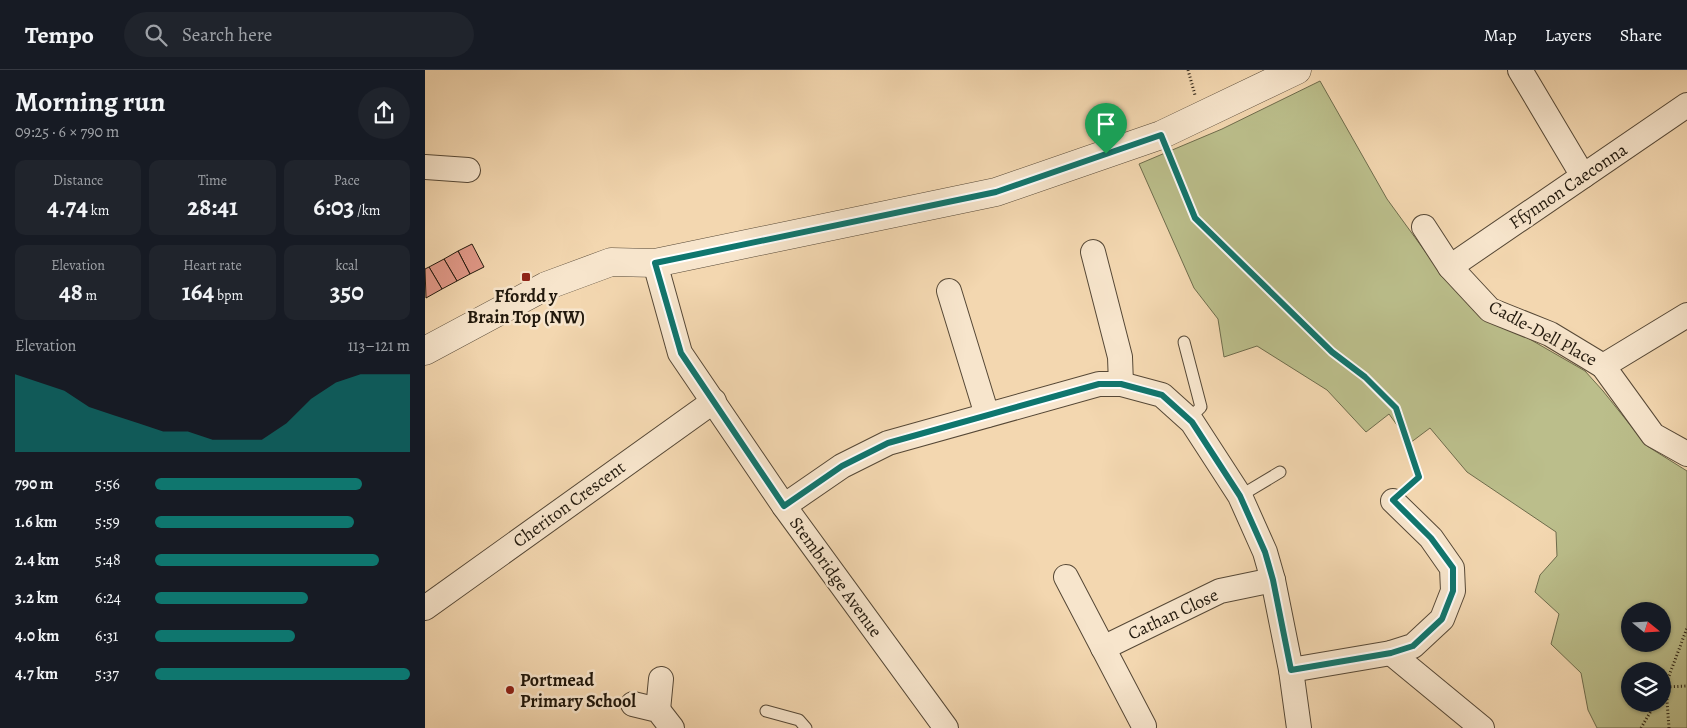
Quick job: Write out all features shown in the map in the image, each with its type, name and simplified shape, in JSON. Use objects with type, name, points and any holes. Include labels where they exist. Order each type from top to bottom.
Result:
[{"type":"street","points":[[425,351],[546,286],[611,262],[655,263],[996,192],[1161,135],[1297,70]]},
{"type":"street","points":[[1520,70],[1583,176]]},
{"type":"street","name":"Ffynnon Caeconna","points":[[1450,267],[1687,105]]},
{"type":"street","points":[[425,167],[468,170]]},
{"type":"street","name":"Cadle-Dell Place","points":[[1424,227],[1450,267],[1490,310],[1550,334],[1603,366],[1653,435],[1687,454]]},
{"type":"street","points":[[1093,252],[1120,357],[1121,384]]},
{"type":"street","name":"Stembridge Avenue","points":[[655,263],[681,353],[784,506],[946,728]]},
{"type":"street","points":[[949,291],[987,415]]},
{"type":"street","points":[[1603,366],[1687,315]]},
{"type":"street","points":[[784,506],[842,466],[888,443],[1099,384],[1121,384],[1162,395],[1189,419],[1240,496],[1265,552],[1273,580],[1291,670],[1299,728]]},
{"type":"street","name":"Cheriton Crescent","points":[[425,608],[714,401]]},
{"type":"street","points":[[1291,670],[1391,653],[1413,646],[1442,619],[1453,591],[1453,568],[1431,538],[1393,500]]},
{"type":"street","points":[[1066,577],[1144,726]]},
{"type":"street","name":"Cathan Close","points":[[1103,648],[1220,591],[1273,580]]},
{"type":"street","points":[[1391,653],[1482,728]]},
{"type":"street","points":[[661,679],[665,719]]},
{"type":"street","points":[[633,704],[665,719]]},
{"type":"lane","points":[[1185,342],[1201,407],[1189,419]]},
{"type":"lane","points":[[1240,496],[1280,472]]},
{"type":"lane","points":[[766,711],[799,720],[806,728]]},
{"type":"path","points":[[1161,135],[1195,218],[1332,352],[1365,377],[1396,408],[1419,477],[1393,500]]},
{"type":"path","points":[[1671,671],[1687,628]]},
{"type":"path","points":[[1671,687],[1687,686]]},
{"type":"path","points":[[1641,728],[1650,712]]},
{"type":"path","points":[[1667,712],[1669,728]]},
{"type":"green space","points":[[1320,81],[1387,199],[1443,276],[1474,307],[1585,371],[1647,446],[1687,471],[1687,728],[1597,728],[1588,710],[1581,673],[1551,644],[1559,614],[1535,592],[1540,575],[1557,556],[1556,532],[1467,472],[1430,428],[1410,443],[1389,414],[1366,432],[1327,390],[1257,346],[1224,357],[1218,319],[1194,288],[1139,164],[1222,129]]},
{"type":"building","points":[[472,244],[484,267],[470,274],[458,251]]},
{"type":"building","points":[[458,251],[470,274],[457,281],[444,259]]},
{"type":"building","points":[[444,259],[457,281],[442,289],[429,267]]},
{"type":"building","points":[[429,267],[442,289],[426,298],[425,269]]},
{"type":"place","name":"Ffordd y Brain Top (NW)","points":[[526,277]]},
{"type":"place","name":"Portmead Primary School","points":[[510,690]]},
{"type":"route","points":[[1161,135],[1195,218],[1332,352],[1365,377],[1396,408],[1419,477],[1393,500],[1431,538],[1453,568],[1453,591],[1442,619],[1413,646],[1391,653],[1291,670],[1273,580],[1265,552],[1240,496],[1192,422],[1162,395],[1121,384],[1099,384],[888,443],[842,466],[784,506],[681,353],[655,263],[996,192],[1106,154],[1161,135]]}]
